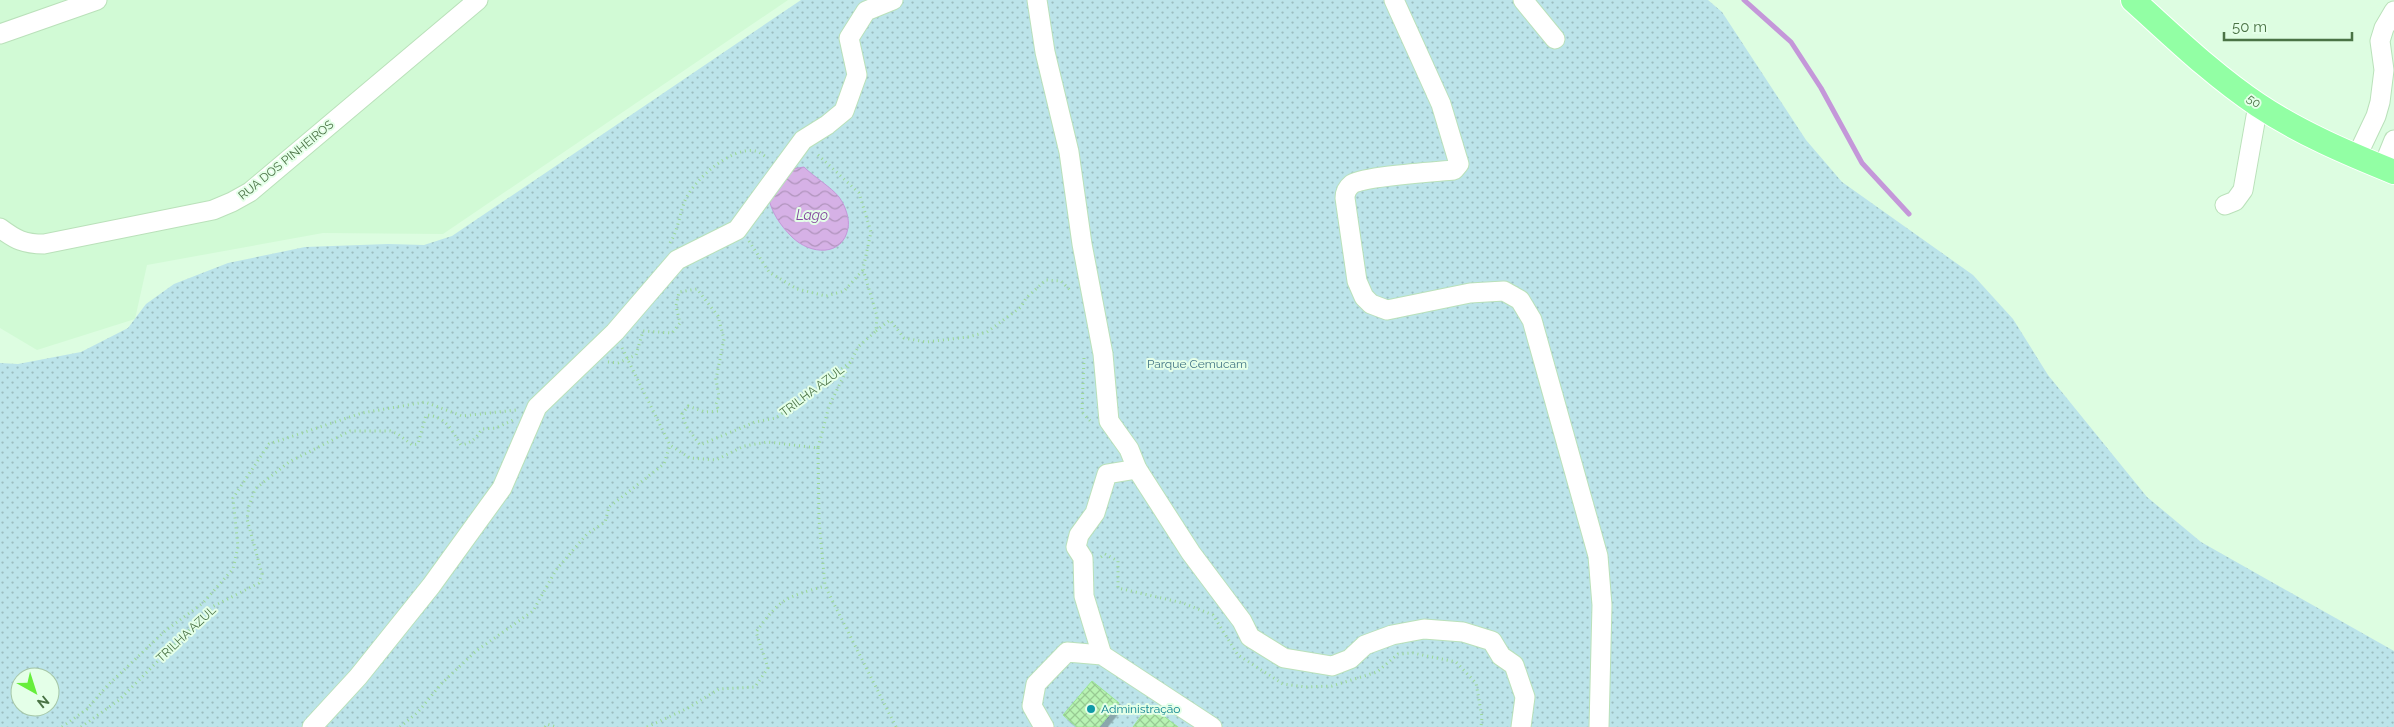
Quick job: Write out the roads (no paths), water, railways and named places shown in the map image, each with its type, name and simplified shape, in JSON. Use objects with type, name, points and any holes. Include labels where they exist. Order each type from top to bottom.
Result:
[{"type":"main road","name":"50","points":[[2133,0],[2196,56],[2258,105],[2322,142],[2388,169]]},
{"type":"street","points":[[0,34],[97,0]]},
{"type":"street","name":"RUA DOS PINHEIROS","points":[[0,228],[12,238],[27,244],[44,244],[213,210],[232,202],[250,192],[478,0]]},
{"type":"street","points":[[312,727],[358,677],[430,586],[502,488],[537,407],[614,332],[677,260],[737,230],[803,140],[827,125],[844,111],[857,75],[849,38],[866,11],[893,0]]},
{"type":"street","points":[[1037,0],[1045,52],[1069,152],[1082,244],[1103,354],[1109,420],[1129,449],[1137,469],[1191,553],[1242,621],[1250,637],[1284,658],[1332,666],[1350,659],[1365,645],[1392,635],[1424,629],[1463,632],[1492,641],[1501,656],[1514,665],[1525,697],[1521,727]]},
{"type":"street","points":[[1394,0],[1441,104],[1459,164],[1454,170],[1370,179],[1353,183],[1349,187],[1345,198],[1357,281],[1364,297],[1371,304],[1387,310],[1470,293],[1504,292],[1520,300],[1532,320],[1598,556],[1602,605],[1599,727]]},
{"type":"street","points":[[1523,0],[1555,39]]},
{"type":"street","points":[[2357,156],[2376,116],[2389,72],[2380,41],[2384,28],[2394,12]]},
{"type":"street","points":[[2225,206],[2235,201],[2243,190],[2258,105]]},
{"type":"street","points":[[2388,169],[2394,140]]},
{"type":"street","points":[[1102,655],[1084,596],[1083,558],[1076,548],[1079,534],[1095,513],[1107,474],[1137,469]]},
{"type":"street","points":[[1044,727],[1032,706],[1036,684],[1067,652],[1102,655],[1212,727]]},
{"type":"water","name":"Lago","points":[[804,167],[836,193],[846,212],[848,228],[845,237],[840,244],[833,248],[816,250],[799,243],[784,228],[771,207],[768,195],[786,170]]},
{"type":"waterway","points":[[1744,0],[1791,42],[1821,88],[1862,163],[1909,214]]},
{"type":"place","name":"Administração","points":[[1091,709]]},
{"type":"park label","name":"Parque Cemucam","points":[[1197,364]]}]
